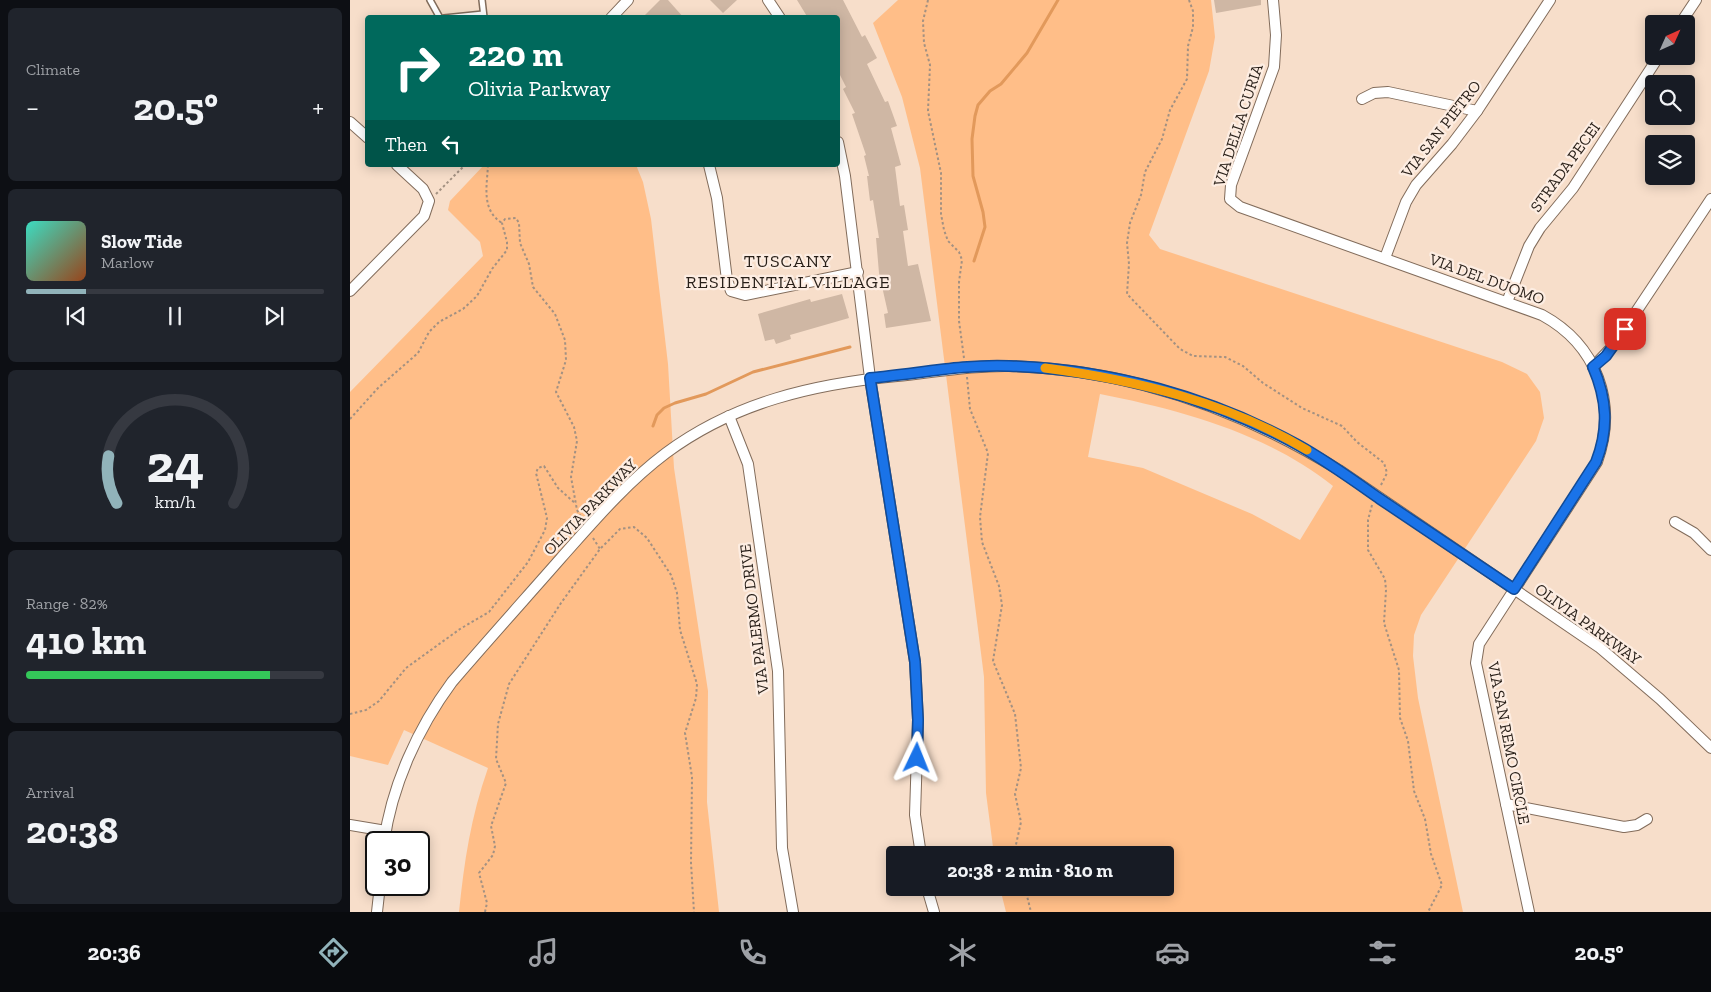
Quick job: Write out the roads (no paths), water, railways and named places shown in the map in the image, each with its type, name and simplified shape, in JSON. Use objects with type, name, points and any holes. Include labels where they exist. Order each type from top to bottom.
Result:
[{"type":"street","points":[[614,15],[628,0]]},
{"type":"street","points":[[768,0],[778,15]]},
{"type":"street","name":"VIA DELLA CURIA","points":[[1230,199],[1232,185],[1274,67],[1276,35],[1273,0]]},
{"type":"street","name":"VIA SAN PIETRO","points":[[1385,258],[1406,202],[1416,185],[1452,144],[1477,111],[1550,0]]},
{"type":"street","points":[[1686,15],[1696,0]]},
{"type":"street","name":"STRADA PECEI","points":[[1507,302],[1528,246],[1572,188],[1653,65]]},
{"type":"street","points":[[1362,99],[1374,93],[1388,92],[1477,111]]},
{"type":"street","points":[[350,122],[365,135]]},
{"type":"street","points":[[840,152],[858,272],[870,378],[915,662],[918,720],[915,815],[920,846]]},
{"type":"street","points":[[350,291],[424,216],[429,201],[423,189],[399,167]]},
{"type":"street","points":[[709,167],[717,198],[730,291],[745,294],[858,272]]},
{"type":"street","name":"VIA DEL DUOMO","points":[[1230,199],[1240,207],[1528,308],[1558,324],[1583,348],[1593,367],[1605,404],[1606,425],[1603,445],[1588,479],[1514,589]]},
{"type":"street","points":[[1593,367],[1614,345],[1711,199]]},
{"type":"street","name":"OLIVIA PARKWAY","points":[[386,831],[402,774],[437,702],[452,682],[628,485],[668,452],[729,416],[754,404],[797,391],[870,378],[1006,366],[1088,373],[1173,393],[1256,423],[1331,465],[1514,589],[1623,666],[1711,748]]},
{"type":"street","name":"VIA PALERMO DRIVE","points":[[729,416],[748,464],[778,671],[782,848],[793,912]]},
{"type":"street","points":[[1675,522],[1694,534],[1711,550]]},
{"type":"street","name":"VIA SAN REMO CIRCLE","points":[[1514,589],[1479,644],[1476,663],[1529,912]]},
{"type":"street","points":[[1506,804],[1624,827],[1637,825],[1647,819]]},
{"type":"street","points":[[350,825],[381,831]]},
{"type":"street","points":[[377,912],[379,896]]},
{"type":"street","points":[[929,896],[934,912]]},
{"type":"lane","points":[[430,0],[438,15]]},
{"type":"lane","points":[[482,0],[484,15]]},
{"type":"waterway","points":[[974,261],[985,227],[973,176],[972,139],[978,105],[990,91],[1001,84],[1027,53],[1058,0]]},
{"type":"waterway","points":[[653,426],[657,415],[664,408],[675,403],[706,394],[753,372],[850,347]]},
{"type":"district","name":"TUSCANY RESIDENTIAL VILLAGE","points":[[788,271]]}]
